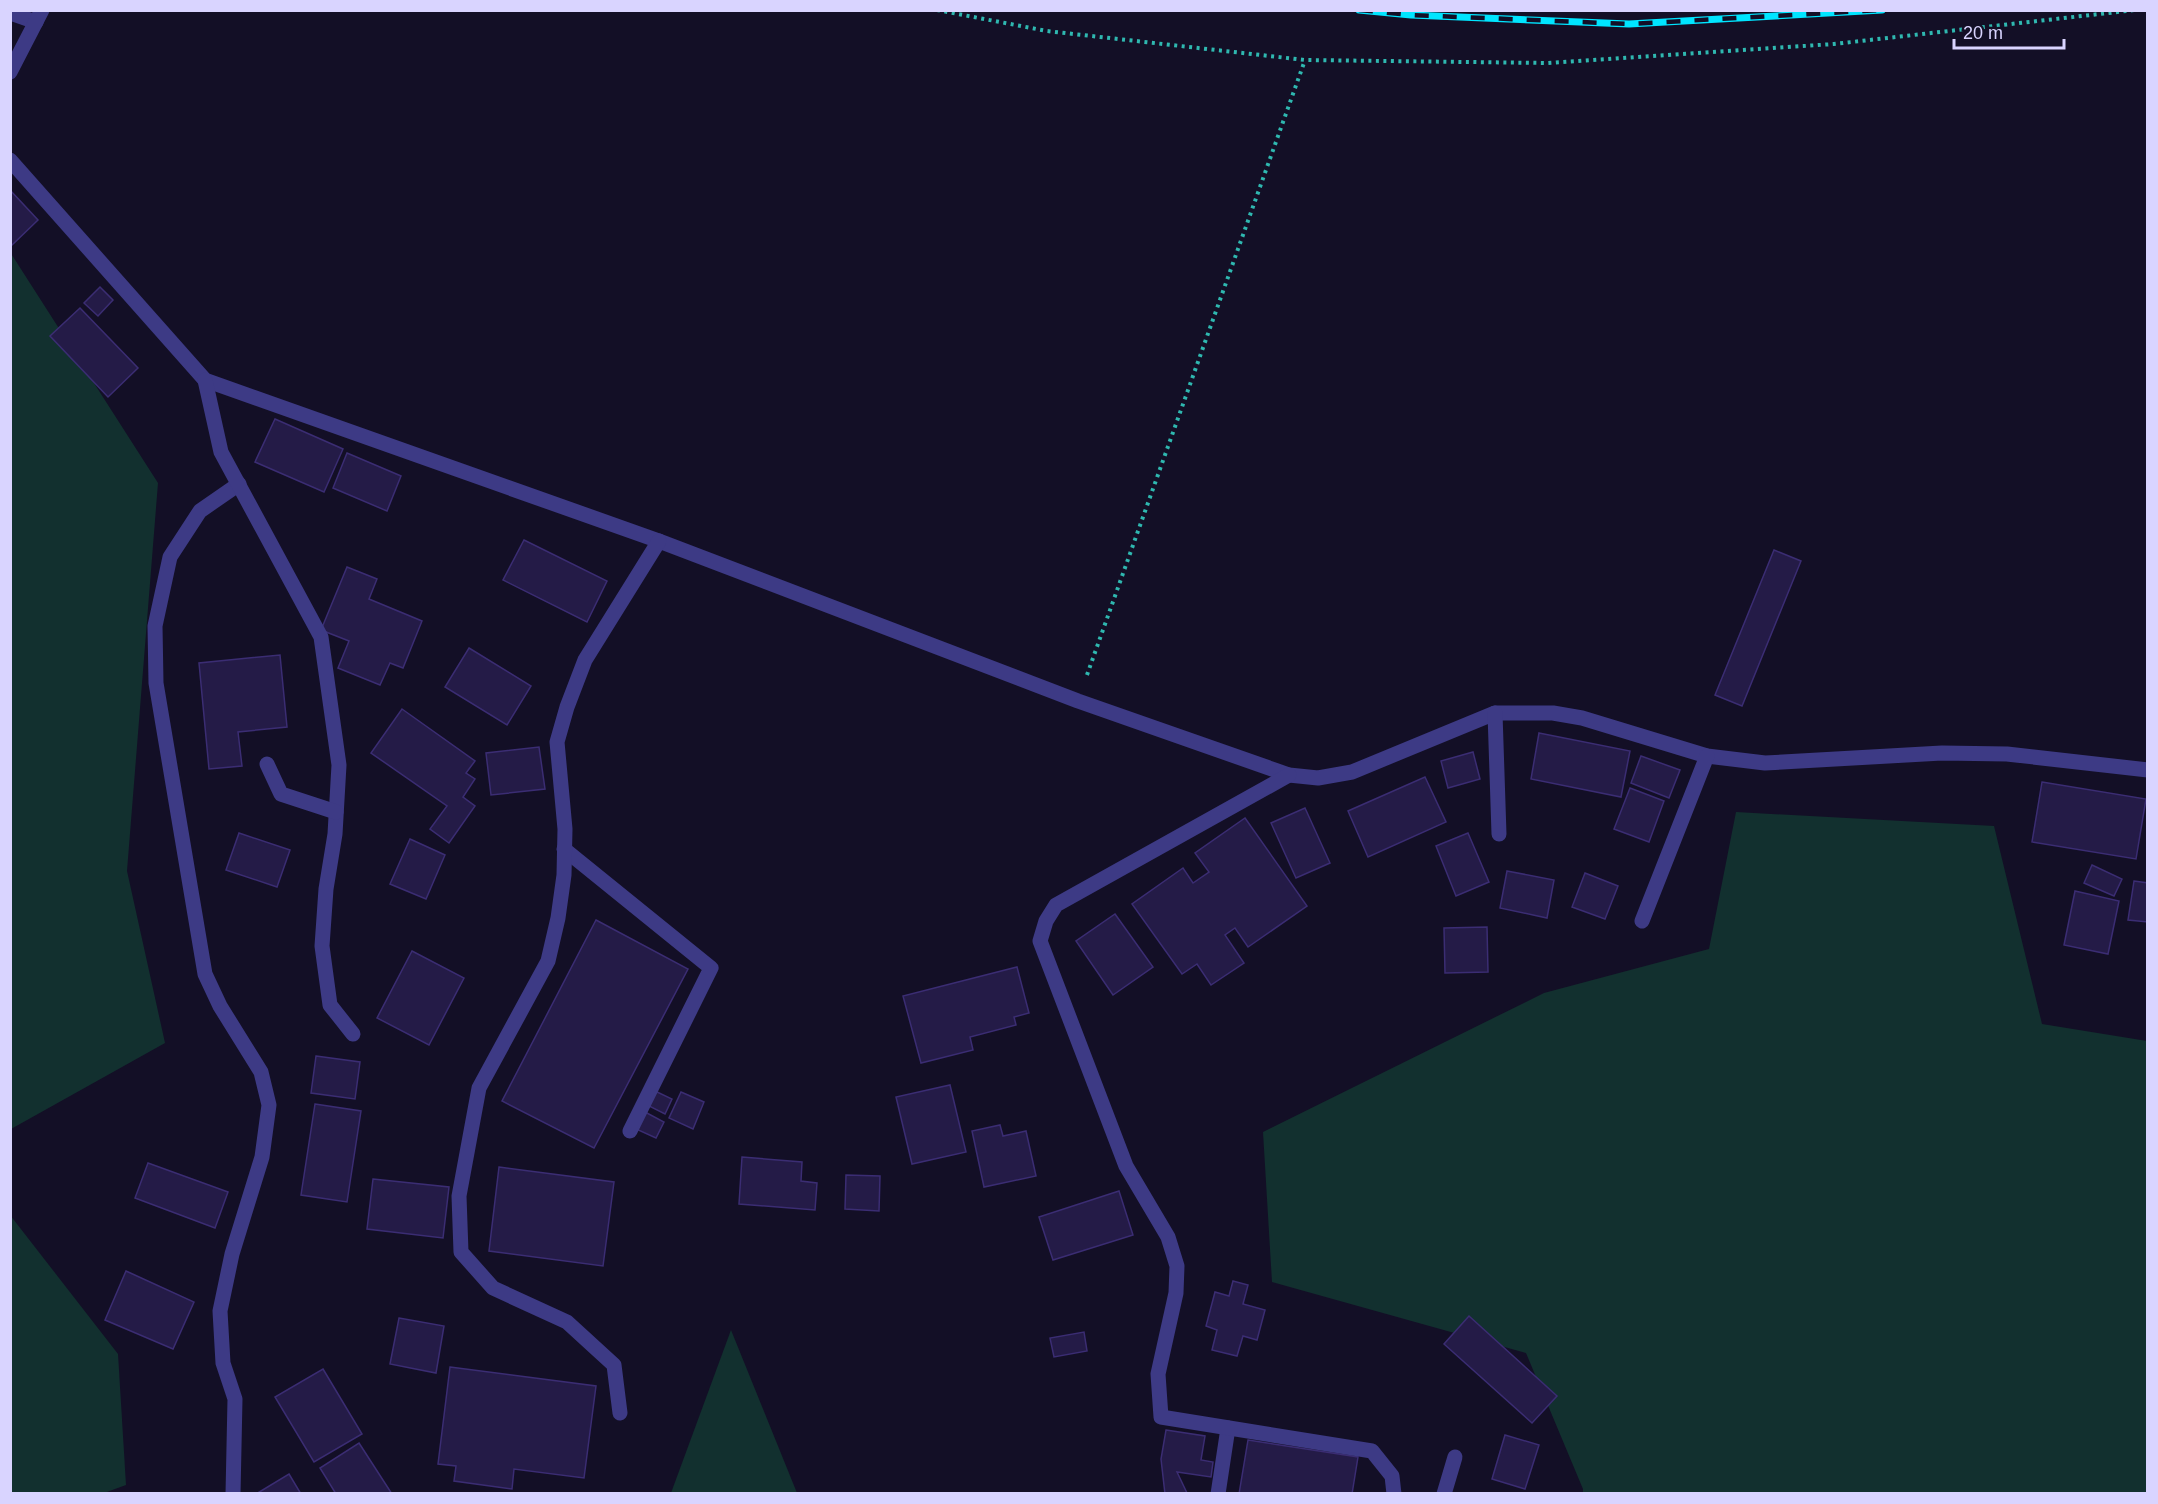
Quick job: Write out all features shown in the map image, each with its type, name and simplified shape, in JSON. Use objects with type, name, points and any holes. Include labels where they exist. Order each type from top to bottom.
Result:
[{"type":"street","points":[[10,13],[39,16],[10,72]]},
{"type":"street","points":[[10,160],[18,166],[205,380],[221,452],[321,637],[339,765],[335,834],[326,889],[322,946],[330,1005],[353,1034]]},
{"type":"street","points":[[205,380],[659,541],[1077,701],[1288,775],[1318,778],[1352,772],[1495,713],[1553,713],[1582,718],[1707,756],[1765,763],[1942,753],[2007,754],[2148,770]]},
{"type":"street","points":[[233,1494],[236,1399],[223,1363],[220,1311],[232,1254],[262,1157],[269,1105],[261,1072],[220,1006],[205,974],[156,682],[155,626],[170,557],[200,511],[239,484]]},
{"type":"street","points":[[620,1413],[614,1365],[567,1322],[493,1288],[460,1252],[459,1196],[479,1088],[548,961],[558,918],[564,875],[565,829],[557,742],[567,707],[585,660],[659,541]]},
{"type":"street","points":[[1495,713],[1499,834]]},
{"type":"street","points":[[1642,921],[1707,756]]},
{"type":"street","points":[[267,764],[281,794],[336,812]]},
{"type":"street","points":[[1288,775],[1056,905],[1046,921],[1040,941],[1126,1166],[1168,1237],[1177,1266],[1176,1293],[1158,1374],[1161,1417],[1372,1451],[1392,1476],[1394,1494]]},
{"type":"street","points":[[564,849],[711,968],[630,1131]]},
{"type":"street","points":[[1218,1494],[1228,1428]]},
{"type":"street","points":[[1444,1494],[1455,1457]]},
{"type":"path","points":[[938,10],[1047,31],[1305,60],[1548,63],[1834,44],[2135,10]]},
{"type":"path","points":[[1077,701],[1204,350],[1305,60]]},
{"type":"green space","points":[[10,252],[158,483],[127,871],[165,1043],[11,1129]]},
{"type":"green space","points":[[1736,812],[1994,826],[2042,1024],[2147,1041],[2147,1493],[1583,1493],[1526,1353],[1272,1282],[1263,1132],[1544,993],[1709,949]]},
{"type":"green space","points":[[10,1215],[118,1354],[126,1485],[104,1493],[11,1493]]},
{"type":"green space","points":[[731,1330],[797,1493],[671,1493]]},
{"type":"building","points":[[10,190],[38,220],[11,246],[10,245]]},
{"type":"building","points":[[100,287],[113,300],[98,316],[84,303]]},
{"type":"building","points":[[80,308],[138,368],[108,397],[50,336]]},
{"type":"building","points":[[275,419],[343,449],[324,492],[255,462]]},
{"type":"building","points":[[347,453],[401,476],[387,511],[333,488]]},
{"type":"building","points":[[524,540],[607,581],[587,622],[503,580]]},
{"type":"building","points":[[1774,550],[1801,561],[1742,706],[1715,695]]},
{"type":"building","points":[[347,567],[377,579],[369,599],[422,621],[403,668],[390,663],[380,685],[338,668],[349,641],[321,630]]},
{"type":"building","points":[[469,648],[531,686],[507,725],[445,687]]},
{"type":"building","points":[[280,655],[287,727],[238,732],[242,766],[209,769],[199,663]]},
{"type":"building","points":[[402,709],[475,761],[466,773],[475,779],[463,797],[475,806],[449,843],[430,829],[447,806],[371,753]]},
{"type":"building","points":[[1539,733],[1630,751],[1621,797],[1531,779]]},
{"type":"building","points":[[539,747],[545,789],[491,795],[486,753]]},
{"type":"building","points":[[1473,752],[1480,779],[1448,788],[1441,761]]},
{"type":"building","points":[[1641,756],[1680,770],[1669,798],[1631,783]]},
{"type":"building","points":[[1425,777],[1446,822],[1368,857],[1348,811]]},
{"type":"building","points":[[2042,782],[2146,799],[2136,859],[2032,842]]},
{"type":"building","points":[[1630,788],[1664,801],[1649,842],[1614,829]]},
{"type":"building","points":[[1305,808],[1330,863],[1296,878],[1271,823]]},
{"type":"building","points":[[1245,818],[1307,906],[1248,947],[1235,928],[1225,935],[1244,963],[1211,985],[1197,964],[1182,974],[1132,904],[1183,868],[1193,883],[1209,872],[1195,853]]},
{"type":"building","points":[[239,833],[290,850],[277,887],[226,870]]},
{"type":"building","points":[[1468,833],[1489,882],[1456,896],[1436,846]]},
{"type":"building","points":[[410,839],[445,855],[426,899],[390,884]]},
{"type":"building","points":[[2092,865],[2122,879],[2114,896],[2084,883]]},
{"type":"building","points":[[1507,871],[1554,880],[1547,918],[1500,908]]},
{"type":"building","points":[[1585,873],[1618,886],[1605,919],[1572,907]]},
{"type":"building","points":[[2134,881],[2148,883],[2148,922],[2128,920]]},
{"type":"building","points":[[2075,891],[2119,901],[2108,954],[2064,945]]},
{"type":"building","points":[[1115,914],[1153,967],[1113,995],[1076,941]]},
{"type":"building","points":[[596,920],[688,969],[594,1148],[502,1101]]},
{"type":"building","points":[[1487,927],[1488,972],[1445,973],[1444,928]]},
{"type":"building","points":[[412,951],[464,978],[429,1045],[377,1018]]},
{"type":"building","points":[[1017,967],[1029,1013],[1014,1017],[1016,1025],[970,1037],[973,1050],[921,1063],[903,996]]},
{"type":"building","points":[[316,1056],[360,1062],[355,1099],[311,1093]]},
{"type":"building","points":[[950,1085],[966,1152],[912,1164],[896,1097]]},
{"type":"building","points":[[655,1091],[672,1099],[665,1114],[649,1106]]},
{"type":"building","points":[[681,1092],[704,1102],[693,1129],[669,1118]]},
{"type":"building","points":[[315,1104],[361,1111],[347,1202],[301,1195]]},
{"type":"building","points":[[645,1112],[664,1122],[656,1138],[636,1129]]},
{"type":"building","points":[[1000,1125],[1003,1136],[1026,1131],[1036,1176],[984,1187],[972,1131]]},
{"type":"building","points":[[742,1157],[802,1162],[801,1181],[817,1183],[815,1210],[739,1204]]},
{"type":"building","points":[[148,1163],[228,1192],[215,1228],[135,1198]]},
{"type":"building","points":[[499,1167],[614,1182],[603,1266],[489,1251]]},
{"type":"building","points":[[846,1175],[880,1176],[879,1211],[845,1209]]},
{"type":"building","points":[[373,1179],[449,1187],[443,1238],[367,1229]]},
{"type":"building","points":[[1119,1191],[1133,1235],[1053,1260],[1039,1217]]},
{"type":"building","points":[[126,1271],[194,1302],[173,1349],[105,1320]]},
{"type":"building","points":[[1233,1281],[1248,1285],[1243,1304],[1265,1310],[1257,1340],[1243,1336],[1237,1356],[1212,1350],[1217,1330],[1206,1326],[1215,1292],[1229,1296]]},
{"type":"building","points":[[1469,1316],[1557,1396],[1532,1423],[1444,1344]]},
{"type":"building","points":[[399,1318],[444,1326],[436,1373],[390,1364]]},
{"type":"building","points":[[1084,1332],[1087,1351],[1054,1357],[1050,1338]]},
{"type":"building","points":[[450,1367],[596,1386],[584,1478],[514,1469],[512,1489],[454,1481],[456,1466],[438,1464]]},
{"type":"building","points":[[323,1369],[362,1434],[314,1462],[275,1397]]},
{"type":"building","points":[[1166,1430],[1205,1436],[1201,1460],[1213,1462],[1211,1477],[1177,1472],[1187,1493],[1165,1494],[1161,1459]]},
{"type":"building","points":[[1505,1435],[1539,1445],[1525,1489],[1492,1479]]},
{"type":"building","points":[[1248,1440],[1358,1457],[1352,1494],[1239,1494]]},
{"type":"building","points":[[359,1443],[392,1494],[336,1494],[320,1468]]},
{"type":"building","points":[[289,1474],[301,1494],[256,1494]]},
{"type":"railway","points":[[1359,10],[1411,15],[1629,24],[1882,10]]}]
